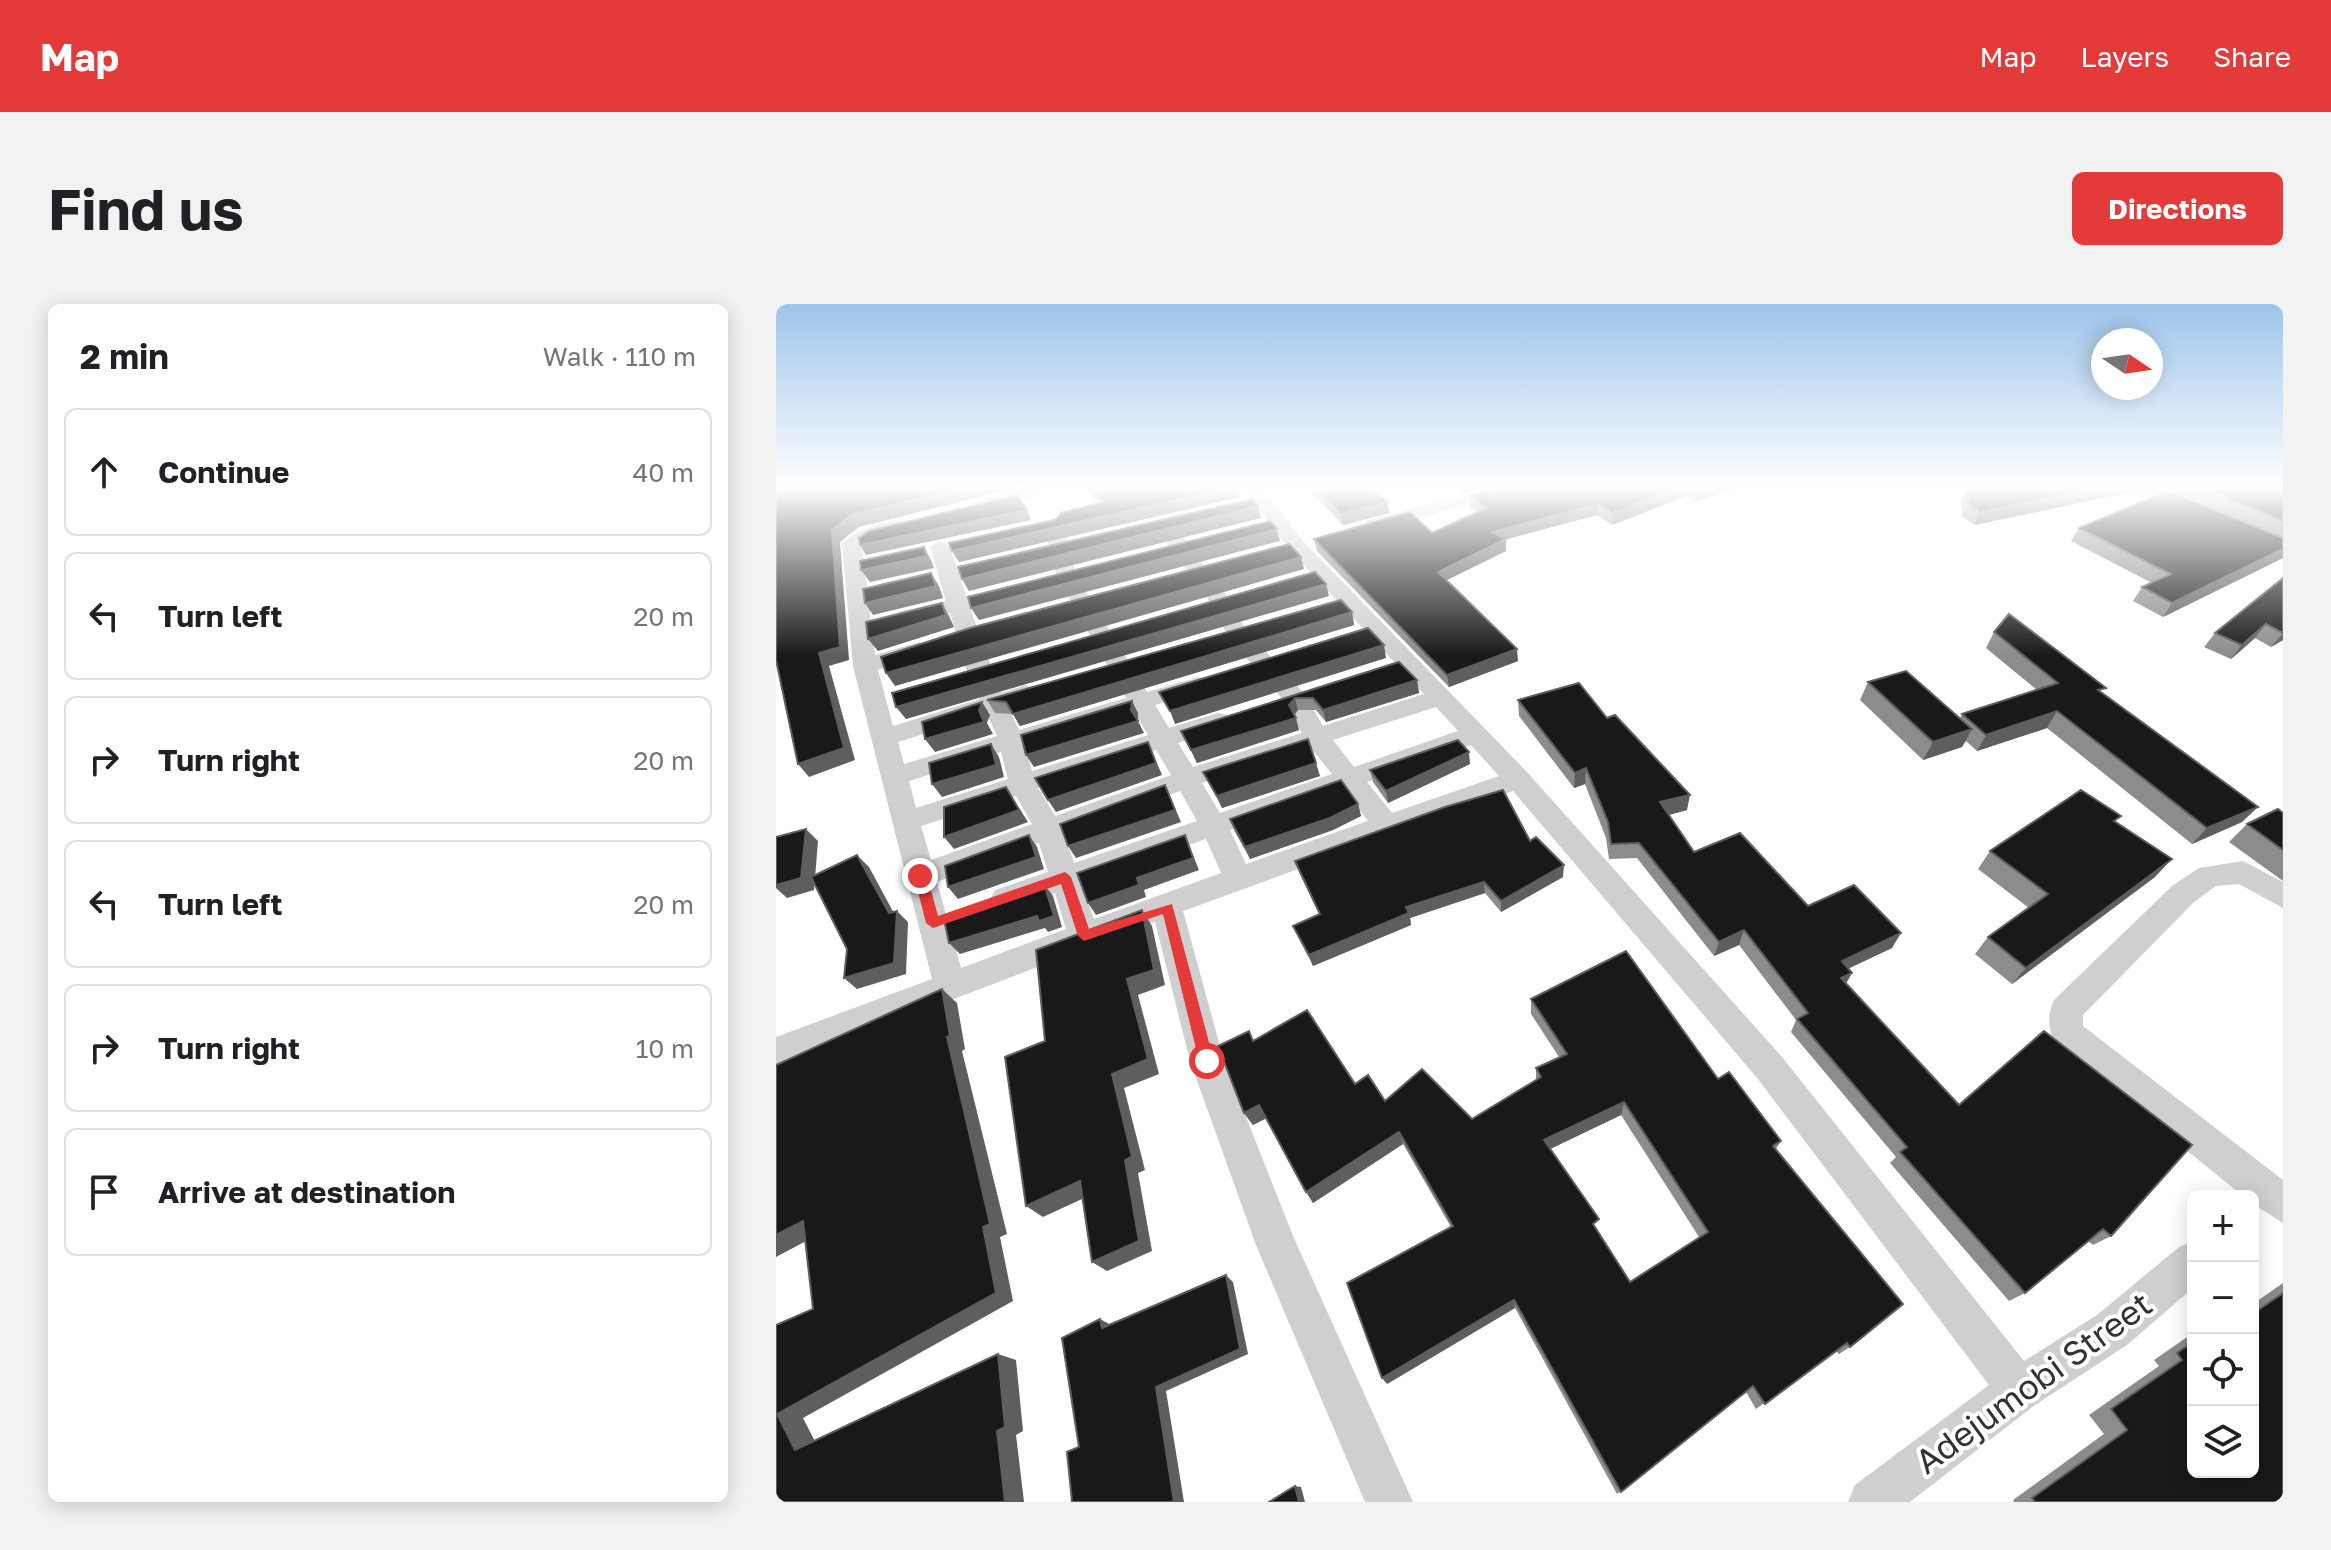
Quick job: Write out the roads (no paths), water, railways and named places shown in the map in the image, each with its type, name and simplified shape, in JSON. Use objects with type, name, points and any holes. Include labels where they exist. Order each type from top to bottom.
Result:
[{"type":"street","points":[[852,544],[863,565],[865,594],[875,625],[865,666],[882,700],[884,738],[950,987]]},
{"type":"street","points":[[1057,544],[1060,550],[1060,579]]},
{"type":"street","points":[[1176,544],[1219,601],[1236,632],[1268,664],[1294,697],[1316,736],[1388,828]]},
{"type":"street","points":[[1152,555],[1197,544]]},
{"type":"street","points":[[1284,544],[1308,578],[1333,605],[1373,629],[1393,666],[1441,697],[1518,779],[1770,1068],[2019,1389]]},
{"type":"street","points":[[940,547],[960,605],[976,631],[979,671],[1011,739],[1022,784],[1048,827],[1084,936]]},
{"type":"street","points":[[1171,581],[1228,565]]},
{"type":"street","points":[[1060,579],[1096,570]]},
{"type":"street","points":[[1060,579],[1092,601],[1109,632],[1119,667],[1213,824],[1238,878]]},
{"type":"street","points":[[875,625],[1021,589]]},
{"type":"street","points":[[1190,609],[1249,593]]},
{"type":"street","points":[[1056,610],[1092,601]]},
{"type":"street","points":[[1207,641],[1264,624]]},
{"type":"street","points":[[1343,639],[1373,629]]},
{"type":"street","points":[[865,666],[976,631]]},
{"type":"street","points":[[1071,644],[1109,632]]},
{"type":"street","points":[[894,776],[1298,654]]},
{"type":"street","points":[[1091,675],[1148,658]]},
{"type":"street","points":[[884,738],[1048,687]]},
{"type":"street","points":[[1265,706],[1323,688]]},
{"type":"street","points":[[920,876],[1186,779],[1441,697]]},
{"type":"street","points":[[906,821],[1236,715]]},
{"type":"street","points":[[933,923],[1476,734]]},
{"type":"street","points":[[776,1052],[1084,936],[1167,908],[1238,878],[1388,828],[1518,779]]},
{"type":"street","points":[[2273,1198],[2067,1033],[2064,1021],[2066,1010],[2183,894],[2209,876],[2243,872],[2283,896]]},
{"type":"street","points":[[1167,908],[1207,1061],[1276,1245],[1389,1502]]},
{"type":"street","name":"Adejumobi Street","points":[[1872,1502],[2019,1389],[2112,1330],[2192,1262]]}]
